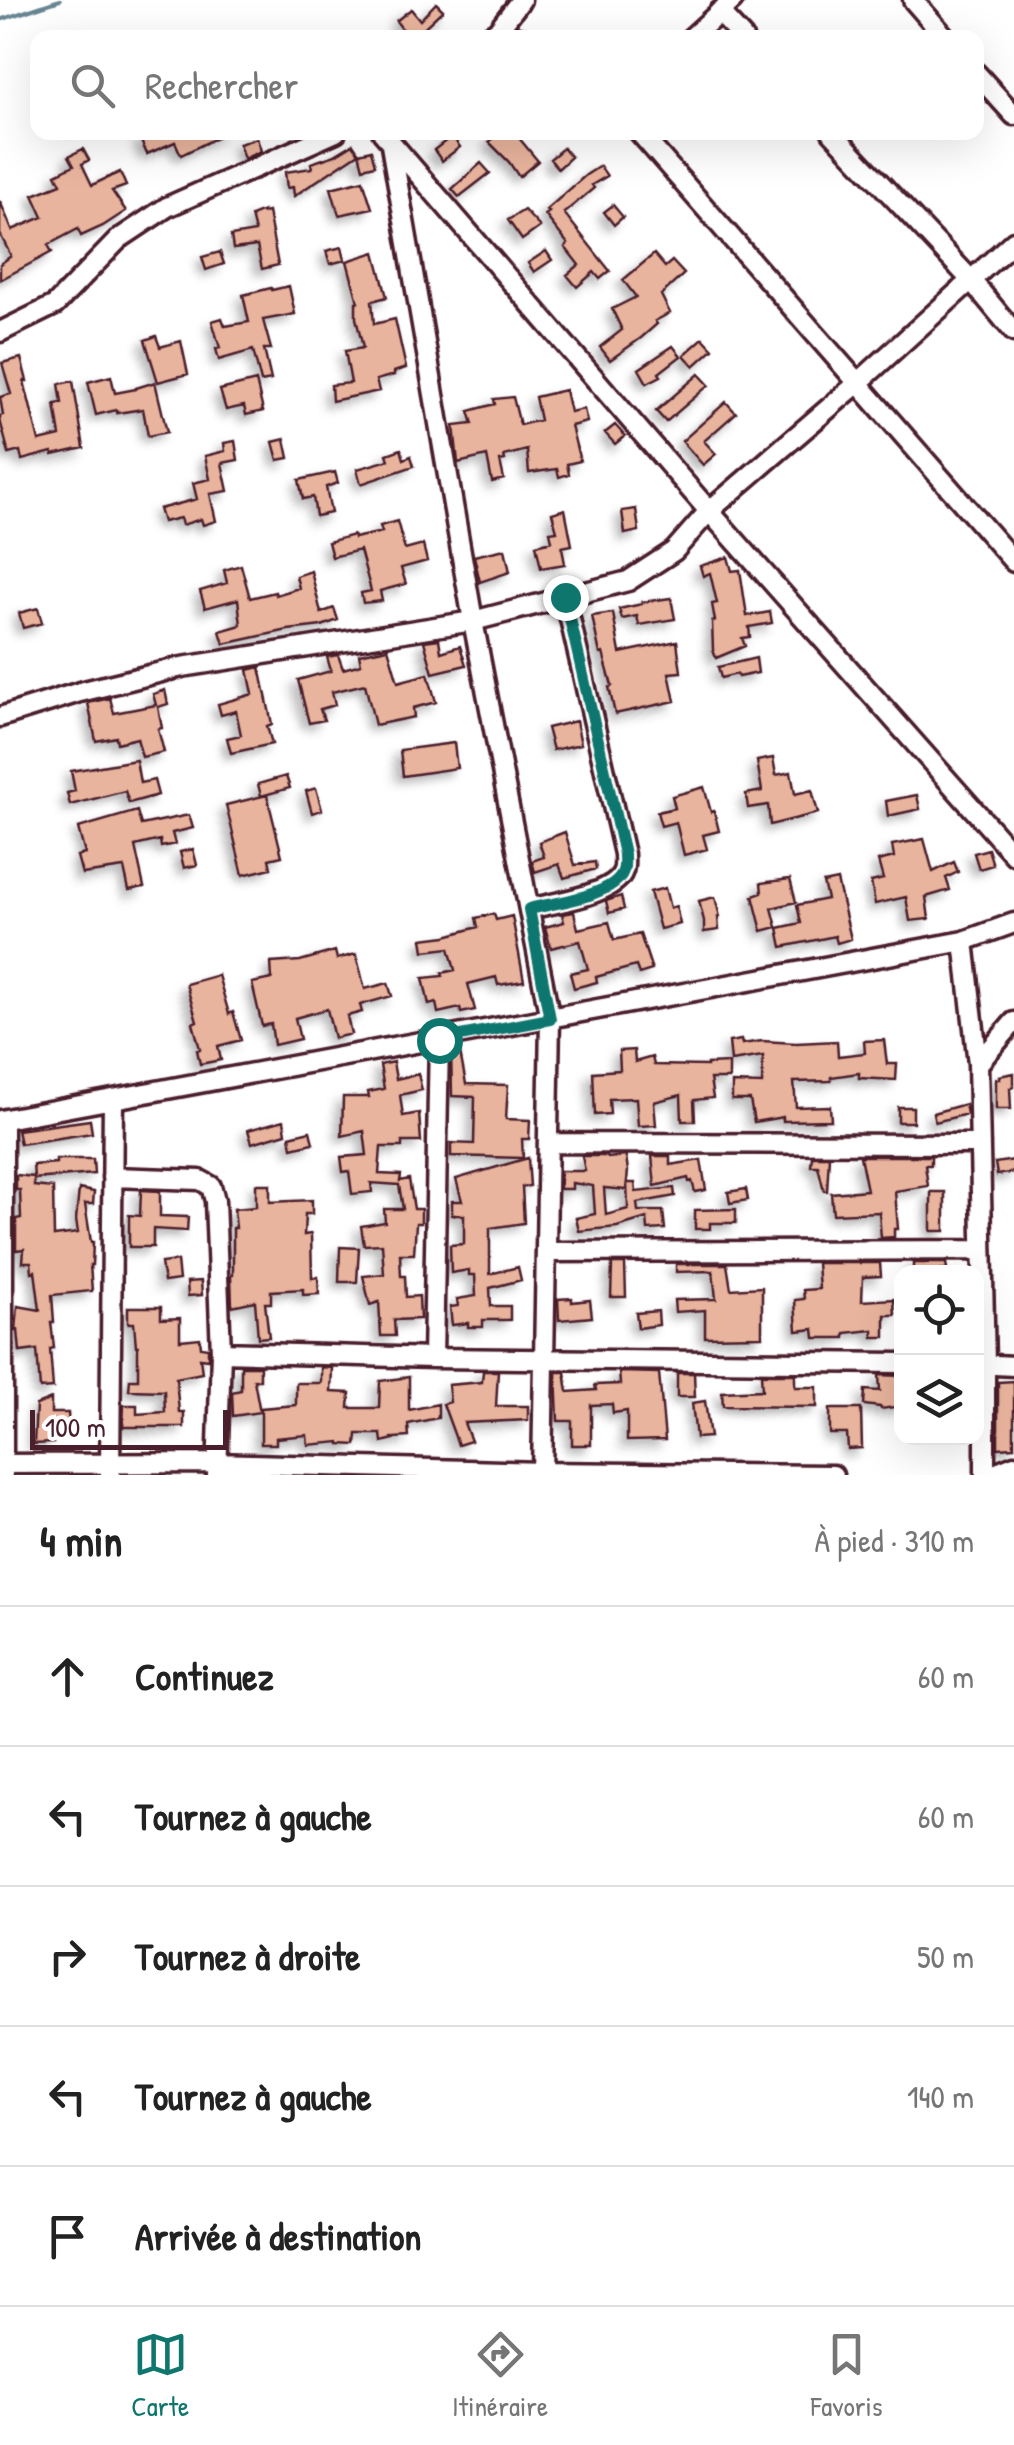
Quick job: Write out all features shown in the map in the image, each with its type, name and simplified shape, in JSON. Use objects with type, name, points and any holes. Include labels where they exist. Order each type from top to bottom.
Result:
[{"type":"street","points":[[495,30],[521,0]]},
{"type":"street","points":[[914,1],[939,30]]},
{"type":"street","points":[[700,30],[726,6],[739,30]]},
{"type":"street","points":[[984,81],[1014,116]]},
{"type":"street","points":[[0,332],[55,306],[119,239],[167,207],[322,140]]},
{"type":"street","points":[[386,140],[550,1019],[542,1474]]},
{"type":"street","points":[[388,140],[1014,855]]},
{"type":"street","points":[[646,140],[1014,562]]},
{"type":"street","points":[[840,140],[971,280],[1014,332]]},
{"type":"street","points":[[0,717],[182,667],[473,621],[628,580],[674,552],[709,511],[1014,241]]},
{"type":"street","points":[[529,909],[602,891],[623,872],[624,854],[565,597]]},
{"type":"street","points":[[833,1475],[2,1468],[1,1120],[964,941],[1014,923]]},
{"type":"street","points":[[964,941],[978,1064],[981,1355]]},
{"type":"street","points":[[978,1064],[1014,1022]]},
{"type":"street","points":[[434,1358],[439,1040]]},
{"type":"street","points":[[110,1469],[113,1100]]},
{"type":"street","points":[[548,1143],[980,1144]]},
{"type":"street","points":[[112,1177],[200,1180],[211,1186],[215,1202],[221,1352],[217,1469]]},
{"type":"street","points":[[546,1252],[982,1250]]},
{"type":"street","points":[[221,1352],[894,1363]]},
{"type":"street","points":[[984,1364],[1014,1366]]},
{"type":"street","points":[[984,1420],[987,1475],[1014,1464]]},
{"type":"building","points":[[436,3],[443,10],[422,30],[403,30],[396,21],[411,9],[420,20]]},
{"type":"building","points":[[140,140],[212,140],[181,155],[175,142],[147,154]]},
{"type":"building","points":[[258,140],[261,151],[244,159],[239,144]]},
{"type":"building","points":[[447,140],[455,140],[460,147],[442,161],[434,150]]},
{"type":"building","points":[[521,140],[538,161],[519,177],[489,142]]},
{"type":"building","points":[[353,144],[359,153],[294,196],[293,187],[287,188],[285,172],[312,168],[311,163]]},
{"type":"building","points":[[563,148],[571,157],[558,169],[550,159]]},
{"type":"building","points":[[83,149],[89,160],[82,164],[92,185],[120,172],[126,186],[112,191],[126,211],[81,236],[78,229],[48,245],[52,252],[0,280],[0,264],[11,256],[0,234],[0,201],[12,230],[43,217],[33,195],[61,184],[56,174],[74,165],[69,156]]},
{"type":"building","points":[[371,150],[375,165],[363,168],[359,153]]},
{"type":"building","points":[[481,163],[490,173],[459,197],[452,189]]},
{"type":"building","points":[[600,166],[607,176],[564,213],[610,271],[600,279],[594,272],[577,287],[567,275],[579,265],[545,215],[549,212],[546,210]]},
{"type":"building","points":[[363,180],[372,208],[339,215],[331,188]]},
{"type":"building","points":[[613,205],[623,217],[614,225],[604,212]]},
{"type":"building","points":[[524,210],[540,227],[522,240],[508,220]]},
{"type":"building","points":[[268,212],[278,265],[262,269],[257,246],[233,249],[231,236],[255,232],[251,216]]},
{"type":"building","points":[[342,247],[345,260],[330,264],[326,251]]},
{"type":"building","points":[[546,251],[552,260],[534,272],[528,263]]},
{"type":"building","points":[[220,252],[224,264],[206,270],[202,257]]},
{"type":"building","points":[[375,252],[387,297],[372,301],[374,324],[395,319],[406,368],[376,380],[379,391],[332,401],[331,385],[351,383],[345,351],[363,348],[356,318],[358,302],[347,261]]},
{"type":"building","points":[[654,254],[665,267],[672,261],[684,274],[661,295],[670,313],[610,360],[600,347],[622,330],[612,309],[636,297],[623,280]]},
{"type":"building","points":[[289,286],[295,314],[263,320],[271,349],[264,349],[271,380],[261,382],[253,350],[219,360],[216,349],[220,348],[212,321],[222,318],[225,326],[249,322],[243,295]]},
{"type":"building","points":[[156,336],[160,347],[181,341],[188,374],[158,382],[145,340]]},
{"type":"building","points":[[703,338],[713,349],[694,366],[684,355]]},
{"type":"building","points":[[673,346],[681,356],[659,373],[661,376],[647,383],[639,369]]},
{"type":"building","points":[[21,358],[39,441],[60,436],[55,404],[62,403],[59,384],[73,381],[84,448],[22,460],[20,451],[9,454],[0,420],[0,397],[11,394],[2,363]]},
{"type":"building","points":[[699,374],[709,385],[666,422],[656,411]]},
{"type":"building","points":[[111,376],[115,393],[155,382],[167,432],[148,436],[143,409],[96,415],[88,382]]},
{"type":"building","points":[[256,381],[263,411],[246,415],[244,406],[226,410],[220,390]]},
{"type":"building","points":[[565,390],[570,412],[584,409],[587,422],[571,426],[580,461],[567,464],[569,474],[559,477],[557,469],[529,473],[527,450],[504,456],[505,460],[500,461],[504,479],[492,482],[487,456],[458,463],[454,426],[473,424],[469,411],[495,404],[494,399],[513,397],[520,425],[540,420],[535,397]]},
{"type":"building","points":[[726,402],[736,413],[704,441],[716,454],[703,465],[682,441]]},
{"type":"building","points":[[615,425],[625,436],[615,444],[605,433]]},
{"type":"building","points":[[285,439],[289,458],[278,460],[273,442]]},
{"type":"building","points":[[235,441],[238,460],[222,463],[228,491],[210,494],[216,521],[203,525],[201,519],[182,525],[180,518],[163,522],[159,509],[197,499],[193,483],[210,479],[205,456],[225,451],[224,443]]},
{"type":"building","points":[[401,449],[404,459],[411,456],[414,466],[361,484],[357,469],[389,460],[387,454]]},
{"type":"building","points":[[335,472],[338,483],[326,487],[331,513],[316,516],[313,497],[303,499],[299,480]]},
{"type":"building","points":[[565,509],[572,545],[562,547],[565,564],[541,568],[536,545],[552,541],[550,532],[557,531],[552,513]]},
{"type":"building","points":[[636,509],[639,531],[625,534],[622,511]]},
{"type":"building","points":[[397,521],[405,550],[423,545],[427,561],[401,568],[406,584],[380,591],[382,601],[363,603],[361,593],[371,591],[360,550],[332,557],[328,542],[382,532],[380,526]]},
{"type":"building","points":[[505,549],[510,572],[480,582],[474,556]]},
{"type":"building","points":[[728,557],[732,571],[740,570],[747,616],[770,612],[772,623],[749,627],[750,637],[742,638],[745,646],[716,658],[712,604],[717,603],[710,573],[703,576],[700,566]]},
{"type":"building","points":[[241,565],[250,598],[299,588],[296,576],[311,571],[321,613],[334,608],[338,620],[224,644],[220,631],[241,625],[238,599],[205,608],[200,591],[227,583],[224,570]]},
{"type":"building","points":[[671,598],[675,619],[639,625],[637,616],[622,619],[619,609]]},
{"type":"building","points":[[38,608],[42,623],[23,628],[19,613]]},
{"type":"building","points":[[613,613],[620,653],[677,641],[681,672],[669,673],[675,701],[615,714],[609,687],[612,686],[592,616]]},
{"type":"building","points":[[439,639],[441,652],[460,646],[466,665],[433,673],[424,641]]},
{"type":"building","points":[[388,648],[398,682],[428,674],[436,702],[413,708],[414,717],[375,725],[365,684],[332,692],[335,705],[320,709],[324,720],[309,723],[298,680],[331,671],[327,657],[338,655],[343,669],[361,664],[359,654]]},
{"type":"building","points":[[756,658],[758,673],[721,678],[718,667]]},
{"type":"building","points":[[260,667],[272,724],[267,726],[272,744],[231,753],[227,738],[241,735],[236,711],[221,715],[218,704],[253,694],[248,670]]},
{"type":"building","points":[[165,690],[168,704],[158,707],[164,752],[142,757],[137,738],[117,743],[116,737],[96,741],[88,703],[110,698],[114,713],[156,705],[153,694]]},
{"type":"building","points":[[576,721],[581,744],[553,750],[547,728]]},
{"type":"building","points":[[454,743],[457,768],[403,776],[400,750]]},
{"type":"building","points":[[773,758],[776,775],[791,772],[795,794],[812,790],[818,813],[770,825],[768,805],[748,808],[746,794],[762,791],[757,761]]},
{"type":"building","points":[[136,760],[140,783],[154,780],[158,795],[129,803],[125,791],[70,805],[67,793],[75,791],[71,771]]},
{"type":"building","points":[[286,776],[290,788],[261,796],[258,784]]},
{"type":"building","points":[[704,787],[719,831],[703,835],[707,849],[684,855],[676,822],[661,826],[657,812],[675,808],[672,796]]},
{"type":"building","points":[[316,788],[322,810],[312,813],[306,791]]},
{"type":"building","points":[[267,795],[282,856],[269,859],[271,868],[243,875],[226,805]]},
{"type":"building","points":[[917,795],[920,809],[888,816],[886,801]]},
{"type":"building","points":[[137,811],[141,825],[189,815],[193,828],[172,833],[175,844],[161,847],[160,840],[135,846],[144,887],[129,890],[124,868],[82,874],[77,856],[85,854],[78,828]]},
{"type":"building","points":[[565,832],[575,865],[595,862],[596,869],[564,878],[559,864],[535,872],[532,861],[544,857],[539,842]]},
{"type":"building","points":[[924,839],[933,872],[954,862],[958,872],[946,878],[950,890],[926,897],[929,919],[910,921],[906,897],[875,904],[871,882],[883,879],[878,861],[894,857],[892,845]]},
{"type":"building","points":[[193,849],[197,865],[184,868],[180,852]]},
{"type":"building","points":[[988,849],[993,865],[979,869],[974,853]]},
{"type":"building","points":[[790,879],[796,902],[772,908],[777,927],[762,931],[753,896],[762,893],[761,883]]},
{"type":"building","points":[[837,880],[851,939],[837,943],[835,936],[782,947],[778,928],[801,923],[797,905],[827,899],[823,883]]},
{"type":"building","points":[[665,888],[670,908],[676,906],[680,924],[660,929],[650,892]]},
{"type":"building","points":[[621,896],[624,909],[609,913],[606,901]]},
{"type":"building","points":[[715,897],[719,930],[704,932],[699,901]]},
{"type":"building","points":[[574,912],[578,929],[609,922],[614,940],[640,934],[652,970],[639,974],[636,966],[596,977],[597,982],[574,988],[570,973],[588,969],[580,941],[551,948],[545,927],[564,922],[562,914]]},
{"type":"building","points":[[494,914],[496,920],[512,916],[524,981],[498,985],[496,977],[468,984],[475,1010],[461,1013],[460,1008],[438,1013],[436,1003],[429,1005],[423,978],[455,970],[449,948],[424,951],[422,939],[478,927],[476,918]]},
{"type":"building","points":[[335,951],[337,959],[356,954],[365,989],[388,983],[392,996],[360,1005],[362,1012],[347,1016],[351,1034],[334,1038],[327,1009],[295,1018],[300,1039],[274,1045],[271,1024],[262,1026],[252,983],[272,979],[271,963],[300,961]]},
{"type":"building","points":[[218,975],[241,1040],[218,1046],[221,1060],[200,1064],[193,1023],[197,1021],[186,984]]},
{"type":"building","points":[[741,1040],[742,1044],[837,1041],[838,1056],[865,1053],[864,1041],[884,1040],[887,1064],[897,1064],[896,1080],[859,1078],[859,1073],[831,1077],[831,1081],[794,1082],[796,1107],[830,1106],[831,1120],[783,1121],[783,1117],[754,1122],[750,1100],[732,1100],[732,1083],[762,1084],[763,1056],[731,1061],[729,1042]]},
{"type":"building","points":[[459,1047],[466,1084],[508,1085],[506,1119],[530,1120],[529,1139],[522,1139],[523,1158],[451,1156],[451,1143],[474,1144],[475,1097],[452,1096],[451,1049]]},
{"type":"building","points":[[634,1050],[635,1062],[652,1057],[654,1065],[729,1063],[729,1079],[710,1079],[713,1098],[694,1100],[695,1121],[682,1121],[681,1095],[654,1102],[656,1125],[638,1126],[636,1098],[609,1099],[610,1114],[595,1115],[593,1072],[620,1070],[619,1051]]},
{"type":"building","points":[[393,1062],[396,1079],[418,1074],[422,1090],[400,1095],[403,1116],[419,1113],[421,1142],[381,1147],[379,1174],[401,1175],[400,1181],[409,1179],[414,1209],[421,1209],[414,1254],[400,1254],[406,1297],[419,1296],[420,1319],[394,1320],[395,1336],[381,1336],[379,1302],[370,1305],[363,1276],[384,1274],[382,1244],[364,1245],[361,1226],[385,1222],[384,1209],[403,1209],[399,1185],[371,1183],[372,1192],[352,1194],[349,1171],[343,1172],[341,1157],[367,1155],[364,1131],[342,1136],[343,1097],[369,1097],[368,1092],[384,1089],[380,1065]]},
{"type":"building","points":[[1014,1073],[1011,1109],[996,1109],[996,1079]]},
{"type":"building","points":[[965,1104],[967,1114],[935,1122],[933,1113]]},
{"type":"building","points":[[898,1107],[913,1107],[913,1122],[898,1122]]},
{"type":"building","points":[[90,1120],[92,1133],[20,1144],[17,1130]]},
{"type":"building","points":[[284,1120],[286,1133],[252,1143],[248,1130]]},
{"type":"building","points":[[310,1131],[313,1143],[292,1148],[290,1136]]},
{"type":"building","points":[[582,1156],[626,1156],[626,1190],[604,1188],[606,1215],[628,1209],[627,1183],[635,1183],[636,1192],[674,1188],[675,1196],[637,1203],[638,1211],[663,1211],[665,1229],[648,1230],[647,1218],[617,1227],[579,1231],[576,1218],[595,1214],[593,1186],[572,1183],[572,1189],[560,1189],[560,1171],[585,1171]]},
{"type":"building","points":[[652,1156],[670,1156],[670,1165],[701,1160],[706,1190],[695,1192],[688,1178],[655,1186]]},
{"type":"building","points":[[812,1156],[829,1156],[827,1191],[818,1166],[811,1166]]},
{"type":"building","points":[[860,1156],[931,1156],[931,1165],[925,1165],[928,1186],[895,1191],[898,1229],[894,1229],[894,1237],[881,1238],[879,1212],[833,1214],[831,1193],[867,1190]]},
{"type":"building","points":[[528,1158],[530,1186],[522,1187],[524,1223],[490,1228],[490,1274],[518,1267],[521,1280],[490,1288],[491,1306],[510,1306],[510,1320],[483,1320],[483,1327],[468,1327],[468,1323],[452,1325],[450,1307],[458,1306],[457,1299],[476,1296],[475,1275],[469,1275],[469,1270],[451,1273],[450,1245],[464,1244],[464,1215],[452,1215],[452,1201],[462,1201],[456,1179]]},
{"type":"building","points":[[56,1159],[93,1159],[94,1174],[34,1179],[34,1186],[53,1188],[54,1236],[78,1233],[79,1189],[94,1192],[93,1204],[85,1204],[93,1242],[92,1291],[52,1295],[53,1388],[40,1389],[37,1350],[20,1352],[16,1331],[18,1306],[40,1310],[35,1271],[32,1272],[31,1262],[23,1262],[24,1249],[16,1250],[16,1219],[21,1218],[16,1175],[34,1177],[33,1165],[56,1163]]},
{"type":"building","points":[[1014,1160],[1014,1172],[997,1175],[995,1163]]},
{"type":"building","points":[[256,1184],[270,1184],[270,1202],[312,1200],[312,1214],[305,1214],[304,1235],[311,1234],[312,1278],[318,1277],[319,1294],[303,1295],[303,1289],[271,1291],[271,1303],[265,1303],[269,1337],[258,1338],[255,1301],[232,1306],[231,1276],[234,1209],[256,1207]]},
{"type":"building","points":[[746,1189],[748,1200],[730,1203],[728,1192]]},
{"type":"building","points":[[141,1190],[160,1191],[160,1216],[188,1217],[187,1231],[153,1229],[153,1247],[129,1247],[129,1215],[140,1216]]},
{"type":"building","points":[[931,1192],[945,1192],[945,1231],[931,1231]]},
{"type":"building","points":[[736,1209],[736,1223],[710,1223],[710,1229],[695,1229],[695,1210]]},
{"type":"building","points":[[340,1247],[359,1248],[357,1282],[339,1282]]},
{"type":"building","points":[[177,1261],[179,1280],[164,1282],[161,1263]]},
{"type":"building","points":[[817,1263],[880,1263],[881,1276],[863,1277],[862,1301],[894,1299],[894,1315],[885,1315],[885,1337],[873,1337],[873,1330],[845,1333],[845,1338],[815,1338],[814,1329],[797,1331],[795,1300],[804,1299],[803,1290],[819,1289]]},
{"type":"building","points":[[946,1263],[946,1265],[913,1265]]},
{"type":"building","points":[[612,1264],[625,1264],[626,1297],[611,1297]]},
{"type":"building","points":[[676,1264],[727,1264],[731,1289],[762,1287],[762,1336],[705,1337],[705,1310],[675,1312],[674,1300],[716,1299],[713,1271],[676,1272]]},
{"type":"building","points":[[201,1281],[202,1295],[188,1296],[187,1282]]},
{"type":"building","points":[[572,1298],[572,1302],[590,1300],[592,1317],[559,1320],[558,1299]]},
{"type":"building","points":[[128,1307],[161,1307],[161,1319],[180,1318],[180,1340],[200,1338],[201,1347],[208,1348],[208,1359],[200,1358],[202,1373],[176,1378],[184,1427],[123,1427],[124,1405],[137,1405],[137,1414],[165,1412],[164,1391],[129,1390],[130,1379],[138,1379],[138,1346],[134,1323],[128,1323]]},
{"type":"building","points":[[658,1311],[659,1325],[638,1328],[636,1313]]},
{"type":"building","points":[[241,1366],[260,1366],[260,1380],[254,1380],[260,1412],[233,1416],[232,1392],[241,1390]]},
{"type":"building","points":[[321,1367],[332,1368],[331,1392],[350,1393],[349,1408],[379,1408],[380,1381],[409,1377],[409,1410],[438,1404],[438,1418],[408,1424],[409,1437],[382,1442],[381,1434],[357,1434],[356,1445],[308,1445],[307,1435],[276,1438],[276,1444],[261,1444],[261,1408],[296,1405],[296,1383],[321,1383]]},
{"type":"building","points":[[483,1371],[498,1371],[496,1406],[528,1406],[528,1420],[464,1423],[471,1441],[458,1445],[443,1404],[450,1402],[448,1385],[482,1382]]},
{"type":"building","points":[[556,1372],[565,1372],[568,1392],[620,1384],[619,1372],[659,1373],[665,1440],[627,1441],[627,1411],[613,1413],[612,1404],[591,1405],[591,1445],[572,1445],[572,1421],[558,1421]]},
{"type":"building","points":[[677,1373],[694,1373],[695,1397],[677,1397]]},
{"type":"building","points":[[761,1374],[795,1374],[795,1387],[817,1387],[817,1407],[723,1406],[722,1392],[762,1390]]},
{"type":"building","points":[[879,1375],[894,1376],[894,1407],[864,1405],[865,1390],[880,1391]]},
{"type":"building","points":[[1014,1381],[1014,1447],[998,1448],[998,1382]]},
{"type":"building","points":[[51,1399],[51,1413],[68,1413],[69,1426],[53,1428],[53,1443],[34,1444],[36,1405]]},
{"type":"building","points":[[705,1401],[710,1437],[696,1438],[692,1403]]},
{"type":"building","points":[[830,1409],[861,1409],[862,1448],[848,1449],[847,1434],[830,1434]]},
{"type":"waterway","points":[[0,20],[60,0]]},
{"type":"route","points":[[439,1040],[550,1019],[529,909],[602,891],[623,872],[624,854],[565,597]]}]
